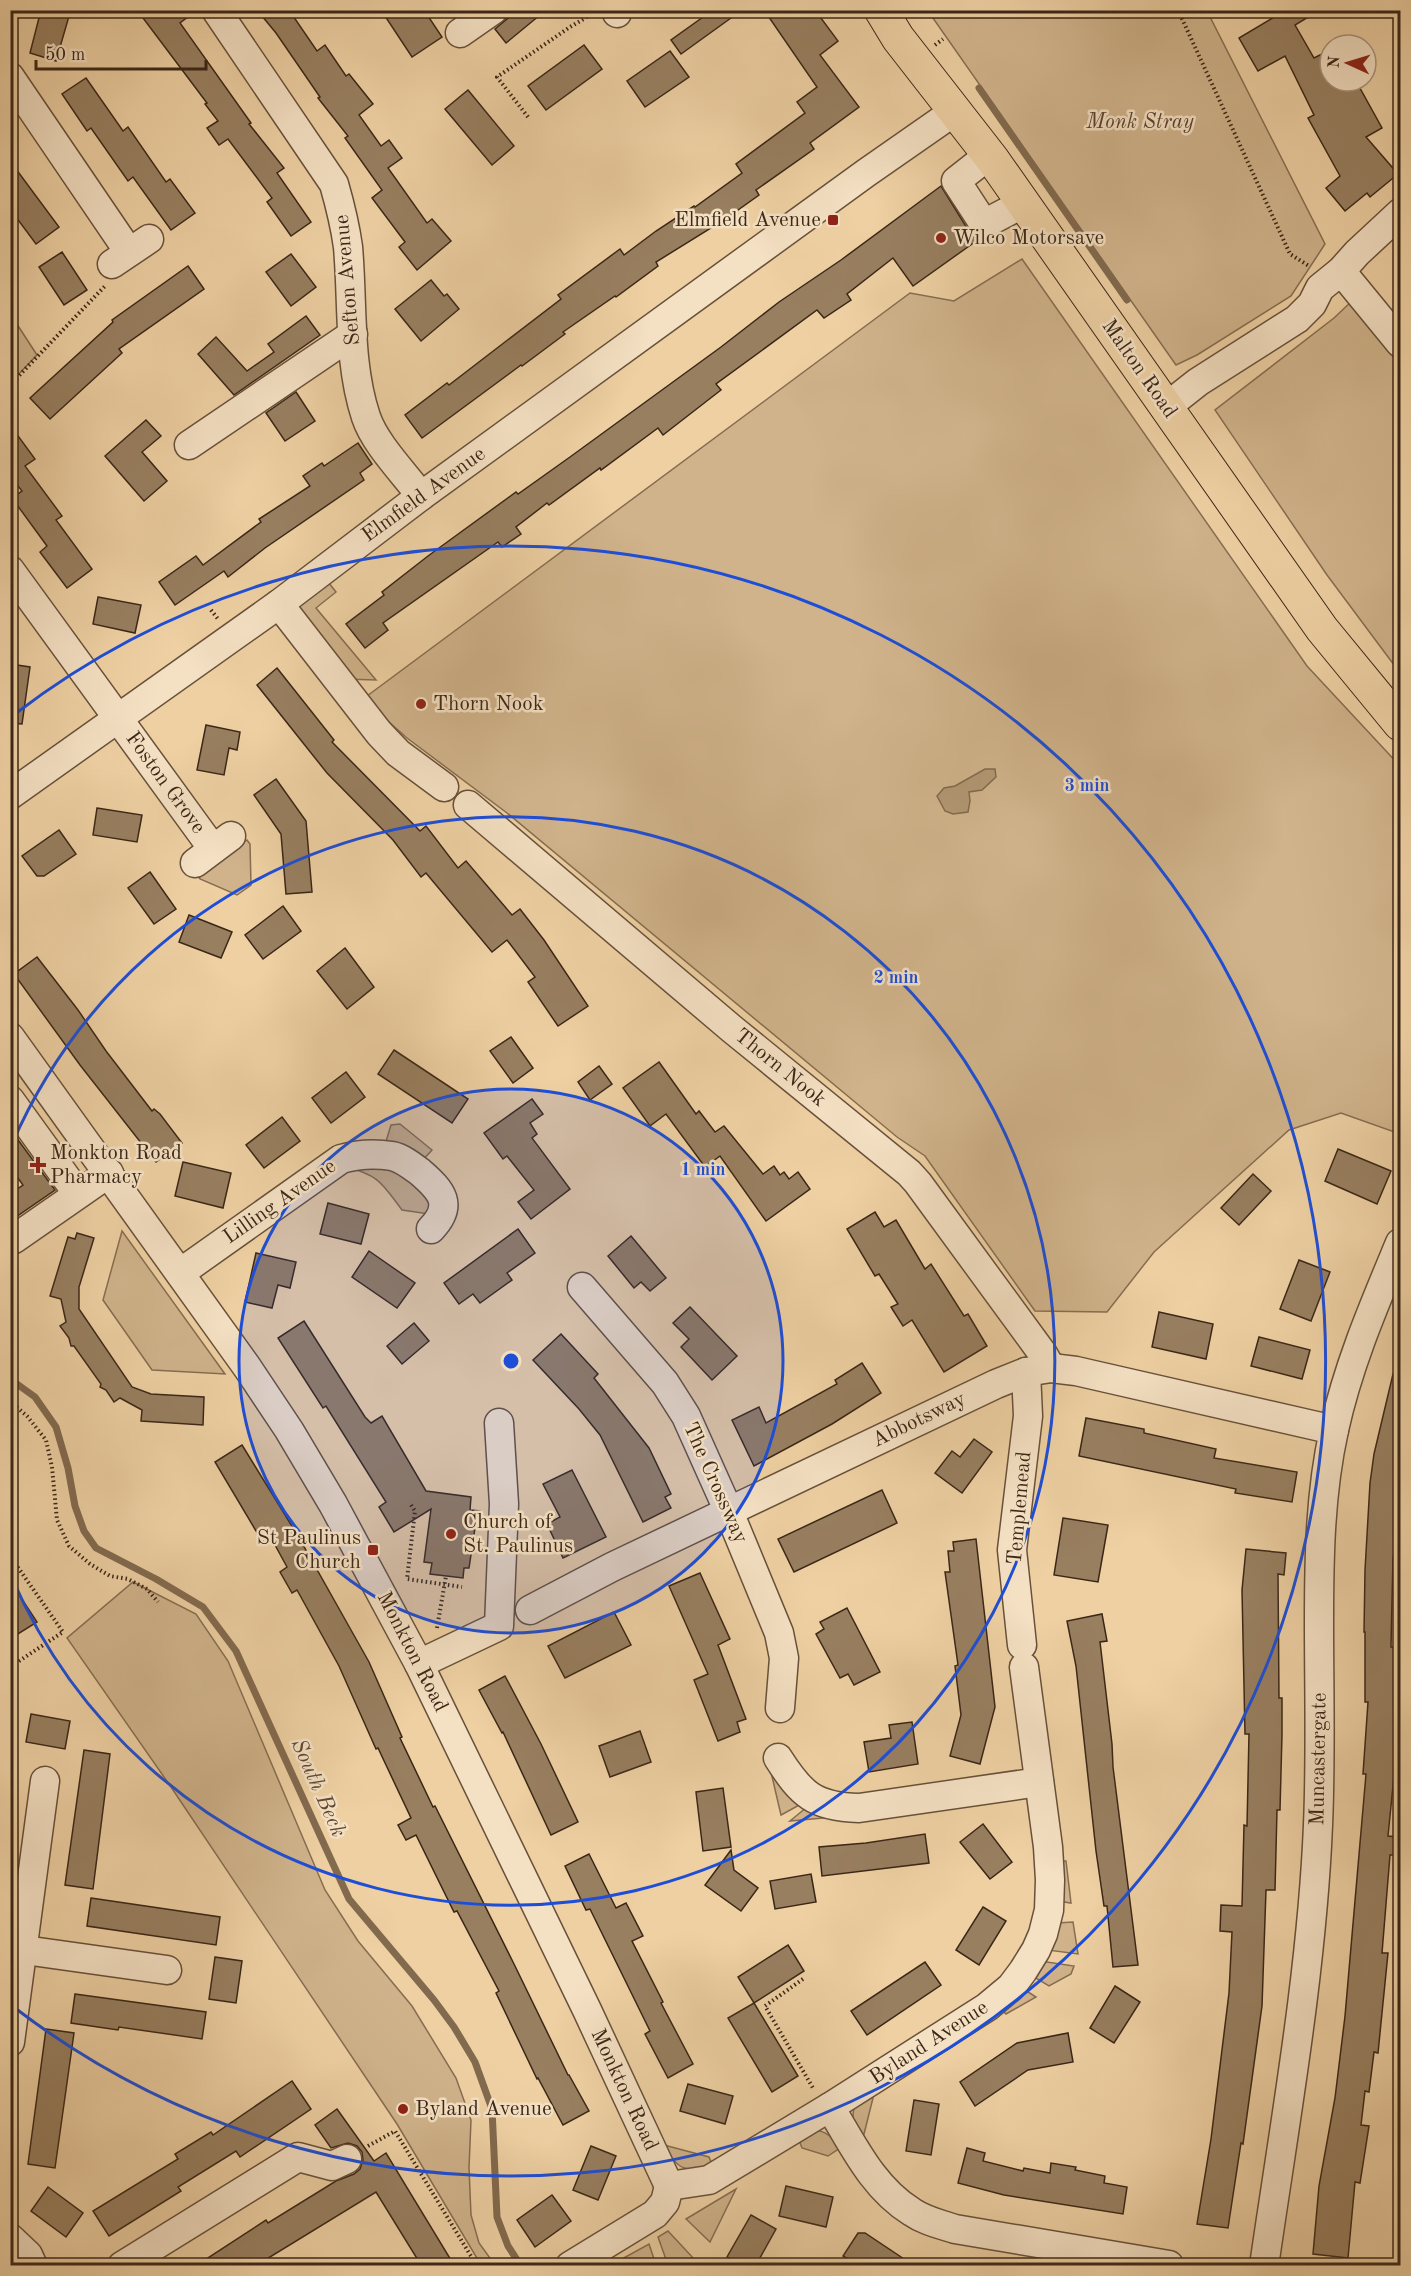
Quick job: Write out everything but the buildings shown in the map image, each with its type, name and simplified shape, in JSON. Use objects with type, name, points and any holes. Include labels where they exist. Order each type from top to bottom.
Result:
[{"type":"main road","name":"Malton Road","points":[[882,10],[898,38],[1024,203],[1165,408],[1322,629],[1401,724]]},
{"type":"street","name":"Sefton Avenue","points":[[216,10],[334,184],[343,212],[348,247],[357,374],[366,419],[378,439],[421,496]]},
{"type":"street","points":[[460,33],[493,10]]},
{"type":"street","points":[[10,77],[130,251]]},
{"type":"street","name":"Elmfield Avenue","points":[[10,795],[279,604],[421,496],[955,111]]},
{"type":"street","points":[[989,155],[956,181],[984,224],[1024,203]]},
{"type":"street","points":[[1165,408],[1198,382],[1297,319],[1331,279],[1401,213]]},
{"type":"street","points":[[1331,279],[1401,344]]},
{"type":"street","points":[[189,446],[353,334]]},
{"type":"street","name":"Foston Grove","points":[[10,570],[213,849]]},
{"type":"street","points":[[279,604],[353,689],[398,753],[444,787]]},
{"type":"street","name":"Thorn Nook","points":[[468,805],[732,1029],[909,1173],[1043,1354],[1039,1370]]},
{"type":"street","name":"Monkton Road","points":[[10,1037],[21,1073],[109,1173],[248,1367],[289,1430],[426,1660],[669,2186]]},
{"type":"street","points":[[10,1100],[78,1194]]},
{"type":"street","name":"Lilling Avenue","points":[[180,1272],[341,1159],[357,1154],[395,1156],[414,1167],[431,1182],[442,1195],[444,1206],[441,1218],[431,1229]]},
{"type":"street","points":[[10,1239],[14,1239],[109,1173]]},
{"type":"street","name":"Muncastergate","points":[[1264,2265],[1302,1998],[1314,1887],[1319,1778],[1321,1515],[1334,1430],[1358,1352],[1398,1255]]},
{"type":"street","name":"The Crossway","points":[[582,1287],[665,1383],[686,1416],[779,1633],[784,1658],[780,1708]]},
{"type":"street","points":[[1039,1370],[1076,1371],[1334,1430]]},
{"type":"street","name":"Abbotsway","points":[[530,1610],[612,1567],[925,1417],[1039,1370]]},
{"type":"street","name":"Templemead","points":[[1023,1656],[1012,1550],[1028,1416],[1039,1370]]},
{"type":"street","points":[[426,1660],[499,1626],[504,1504],[499,1423]]},
{"type":"street","name":"Byland Avenue","points":[[669,2186],[708,2180],[828,2109],[987,2007],[1011,1987],[1023,1971],[1036,1950],[1049,1910],[1050,1880],[1048,1846],[1023,1656]]},
{"type":"street","points":[[778,1758],[804,1792],[816,1800],[840,1808],[859,1808],[1039,1782]]},
{"type":"street","points":[[10,2042],[17,1949],[45,1781]]},
{"type":"street","points":[[17,1949],[167,1970]]},
{"type":"street","points":[[828,2109],[869,2172],[884,2190],[897,2202],[928,2221],[955,2229],[1169,2265]]},
{"type":"street","points":[[122,2265],[298,2157],[332,2166],[347,2159]]},
{"type":"street","points":[[570,2265],[655,2214],[665,2202],[669,2186]]},
{"type":"street","points":[[10,2238],[28,2255],[33,2265]]},
{"type":"path","points":[[1179,10],[1290,254],[1331,279]]},
{"type":"path","points":[[528,117],[497,77],[570,27],[610,11]]},
{"type":"path","points":[[10,385],[110,281],[130,251]]},
{"type":"path","points":[[10,1401],[27,1416],[46,1440],[52,1467],[57,1520],[69,1546],[90,1564],[110,1576],[128,1579],[147,1589],[158,1602]]},
{"type":"path","points":[[411,1505],[415,1511],[407,1579],[462,1587]]},
{"type":"path","points":[[10,1556],[63,1632],[10,1667]]},
{"type":"path","points":[[426,1660],[446,1576]]},
{"type":"path","points":[[803,1979],[765,2006],[828,2109]]},
{"type":"path","points":[[347,2159],[395,2131],[477,2265]]},
{"type":"green space","name":"Monk Stray","points":[[928,11],[1207,11],[1325,244],[1291,296],[1197,355],[1176,365]]},
{"type":"green space","points":[[1022,259],[1307,666],[1400,766],[1400,1134],[1341,1113],[1289,1130],[1154,1252],[1107,1312],[1035,1311],[925,1156],[897,1137],[507,813],[407,738],[363,699],[910,293],[954,301]]},
{"type":"green space","points":[[1354,299],[1400,356],[1400,673],[1327,575],[1215,410],[1334,318]]},
{"type":"green space","points":[[11,315],[37,355],[10,381]]},
{"type":"green space","points":[[325,578],[336,592],[316,608],[376,680],[343,679],[295,611],[303,594]]},
{"type":"green space","points":[[247,840],[250,844],[251,885],[237,895],[200,879],[198,876]]},
{"type":"green space","points":[[400,1124],[432,1150],[420,1163],[384,1148],[391,1125]]},
{"type":"green space","points":[[387,1162],[431,1197],[429,1214],[402,1210],[379,1181],[365,1173],[344,1166]]},
{"type":"green space","points":[[122,1231],[225,1374],[152,1370],[103,1300]]},
{"type":"green space","points":[[133,1582],[196,1614],[228,1661],[325,1890],[358,1941],[412,2006],[456,2078],[471,2120],[469,2168],[471,2215],[479,2243],[495,2265],[481,2265],[397,2124],[171,1787],[67,1638]]},
{"type":"green space","points":[[767,1755],[803,1803],[781,1815]]},
{"type":"green space","points":[[807,1807],[845,1816],[790,1821]]},
{"type":"green space","points":[[1059,1861],[1066,1861],[1071,1903],[1058,1901]]},
{"type":"green space","points":[[1073,1922],[1078,1954],[1047,1950],[1057,1923]]},
{"type":"green space","points":[[1040,1961],[1074,1966],[1071,1974],[1049,1986],[1034,1977]]},
{"type":"green space","points":[[1025,1990],[1036,1997],[1006,2014],[1003,2011]]},
{"type":"green space","points":[[871,2091],[873,2098],[864,2134],[859,2135],[852,2127],[854,2105]]},
{"type":"green space","points":[[813,2130],[829,2135],[840,2148],[828,2156],[802,2148],[797,2135]]},
{"type":"green space","points":[[664,2145],[709,2157],[713,2167],[683,2168],[678,2165]]},
{"type":"green space","points":[[736,2189],[710,2242],[686,2219]]},
{"type":"green space","points":[[668,2231],[695,2260],[685,2265],[668,2265],[658,2237]]},
{"type":"green space","points":[[649,2244],[656,2265],[611,2265]]},
{"type":"shaded area","points":[[985,769],[995,769],[996,777],[982,790],[969,792],[968,812],[953,814],[945,811],[937,796],[944,788],[955,786]]},
{"type":"waterway","points":[[979,88],[1127,300]]},
{"type":"waterway","name":"South Beck","points":[[10,1379],[35,1397],[56,1427],[68,1468],[75,1506],[84,1531],[96,1548],[156,1579],[203,1607],[236,1651],[349,1899],[434,2000],[475,2062],[492,2109],[497,2217],[508,2246],[521,2266]]},
{"type":"place","name":"Elmfield Avenue","points":[[833,220]]},
{"type":"place","name":"Wilco Motorsave","points":[[941,238]]},
{"type":"place","name":"Thorn Nook","points":[[421,704]]},
{"type":"place","name":"Monkton Road Pharmacy","points":[[38,1165]]},
{"type":"place","name":"Church of St. Paulinus","points":[[451,1534]]},
{"type":"place","name":"St Paulinus Church","points":[[373,1550]]},
{"type":"place","name":"Byland Avenue","points":[[403,2109]]}]
